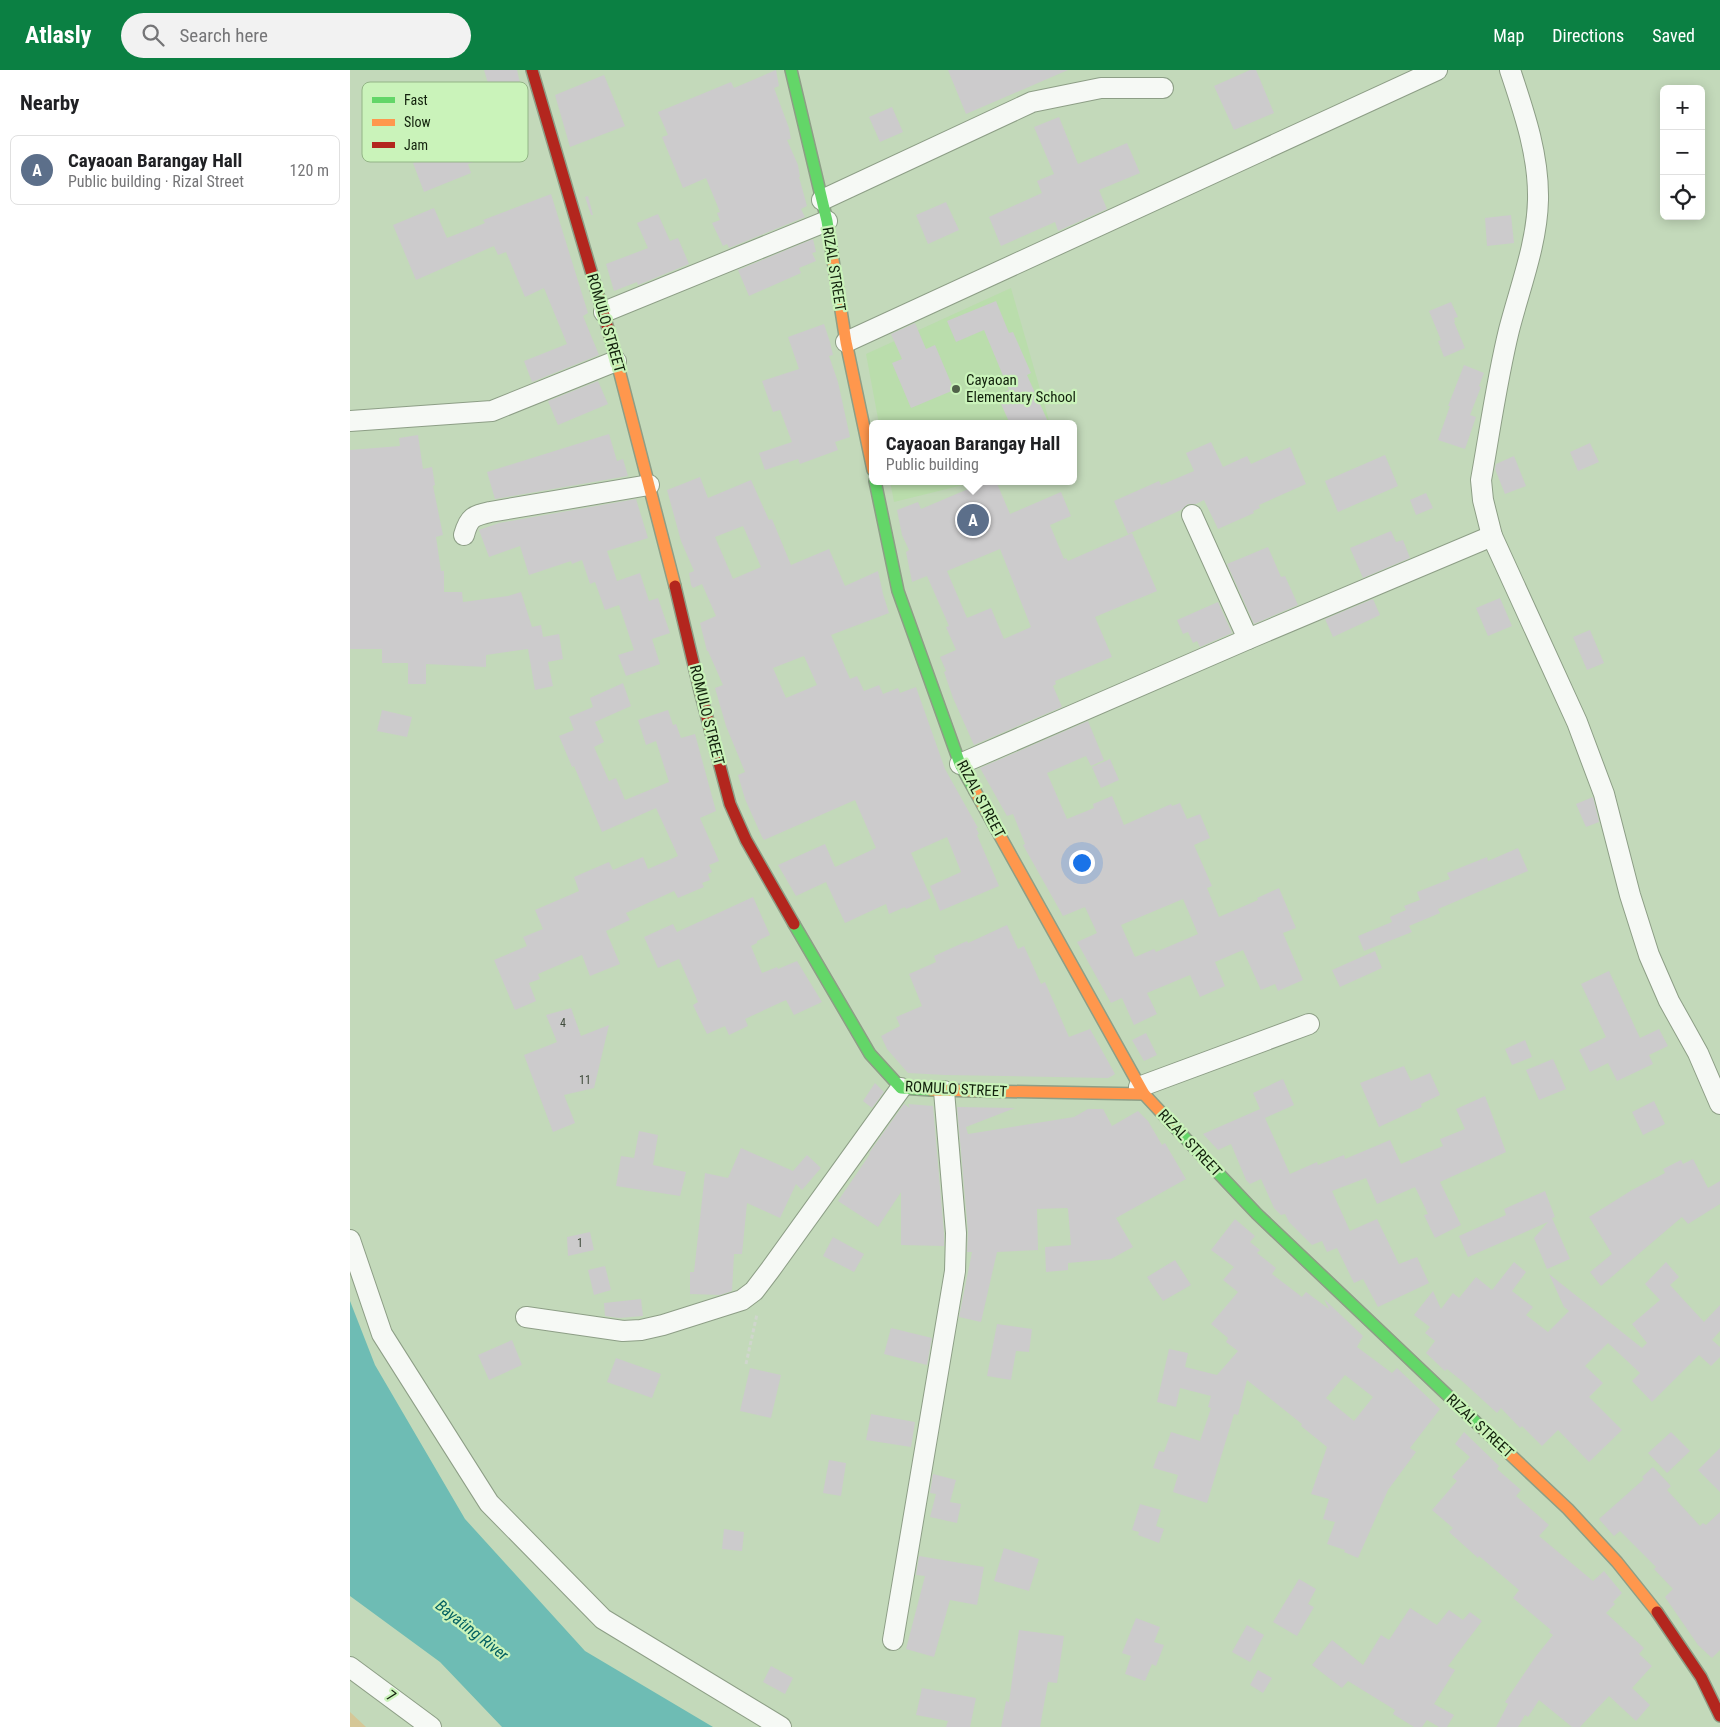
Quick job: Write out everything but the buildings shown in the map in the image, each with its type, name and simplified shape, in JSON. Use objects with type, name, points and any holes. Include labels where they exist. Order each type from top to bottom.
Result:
[{"type":"street","name":"ROMULO STREET","points":[[532,70],[604,312],[730,804],[746,840],[870,1054],[901,1088],[944,1091],[1142,1090]]},
{"type":"street","name":"RIZAL STREET","points":[[792,70],[827,221],[846,342],[869,451]]},
{"type":"street","points":[[846,342],[1437,70]]},
{"type":"street","points":[[1510,70],[1528,122],[1536,168],[1538,200],[1534,236],[1509,332],[1481,480],[1483,500],[1492,536],[1577,722],[1604,794],[1630,895],[1649,955],[1669,1002],[1698,1053],[1720,1104]]},
{"type":"street","points":[[822,200],[1032,102],[1101,88],[1163,88]]},
{"type":"street","points":[[604,312],[827,221]]},
{"type":"street","points":[[350,420],[492,412],[616,361]]},
{"type":"street","points":[[464,535],[467,524],[474,516],[649,485]]},
{"type":"street","name":"RIZAL STREET","points":[[876,485],[898,591],[960,764],[1142,1090],[1257,1214],[1568,1509],[1616,1562],[1711,1678],[1720,1716]]},
{"type":"street","points":[[1192,515],[1248,639]]},
{"type":"street","points":[[960,764],[1492,536]]},
{"type":"street","points":[[1142,1090],[1309,1024]]},
{"type":"street","points":[[526,1317],[623,1331],[641,1330],[742,1300],[754,1291],[901,1088]]},
{"type":"street","points":[[893,1640],[955,1270],[956,1233],[944,1091]]},
{"type":"street","points":[[350,1240],[382,1334],[489,1503],[603,1619],[781,1727]]},
{"type":"street","name":"7","points":[[350,1666],[431,1727]]},
{"type":"path","points":[[746,1364],[758,1306],[754,1291]]},
{"type":"shaded area","name":"Cayaoan Elementary School","points":[[1011,288],[1049,420],[878,420],[866,354]]},
{"type":"shaded area","points":[[891,485],[963,485],[894,502]]},
{"type":"shaded area","points":[[350,1712],[366,1727],[350,1727]]},
{"type":"water","name":"Bayating River","points":[[350,1301],[375,1365],[465,1519],[585,1651],[713,1727],[502,1727],[440,1662],[350,1596]]},
{"type":"traffic: fast","points":[[791,70],[827,221],[833,260]]},
{"type":"traffic: fast","points":[[876,485],[898,591],[960,764],[975,791]]},
{"type":"traffic: fast","points":[[794,924],[870,1054],[901,1088],[931,1090]]},
{"type":"traffic: fast","points":[[1170,1122],[1257,1214],[1481,1427]]},
{"type":"traffic: slow","points":[[833,260],[846,342],[869,451]]},
{"type":"traffic: slow","points":[[611,339],[675,586]]},
{"type":"traffic: slow","points":[[975,791],[1144,1094],[1170,1122]]},
{"type":"traffic: slow","points":[[931,1090],[1144,1094]]},
{"type":"traffic: slow","points":[[1481,1427],[1568,1509],[1617,1562],[1657,1612]]},
{"type":"traffic: jam","points":[[532,70],[611,339]]},
{"type":"traffic: jam","points":[[675,586],[730,804],[746,840],[794,924]]},
{"type":"traffic: jam","points":[[1657,1612],[1701,1677],[1720,1716]]},
{"type":"place","name":"Cayaoan Elementary School","points":[[956,389]]},
{"type":"place","name":"Cayaoan Barangay Hall","points":[[973,520]]}]
